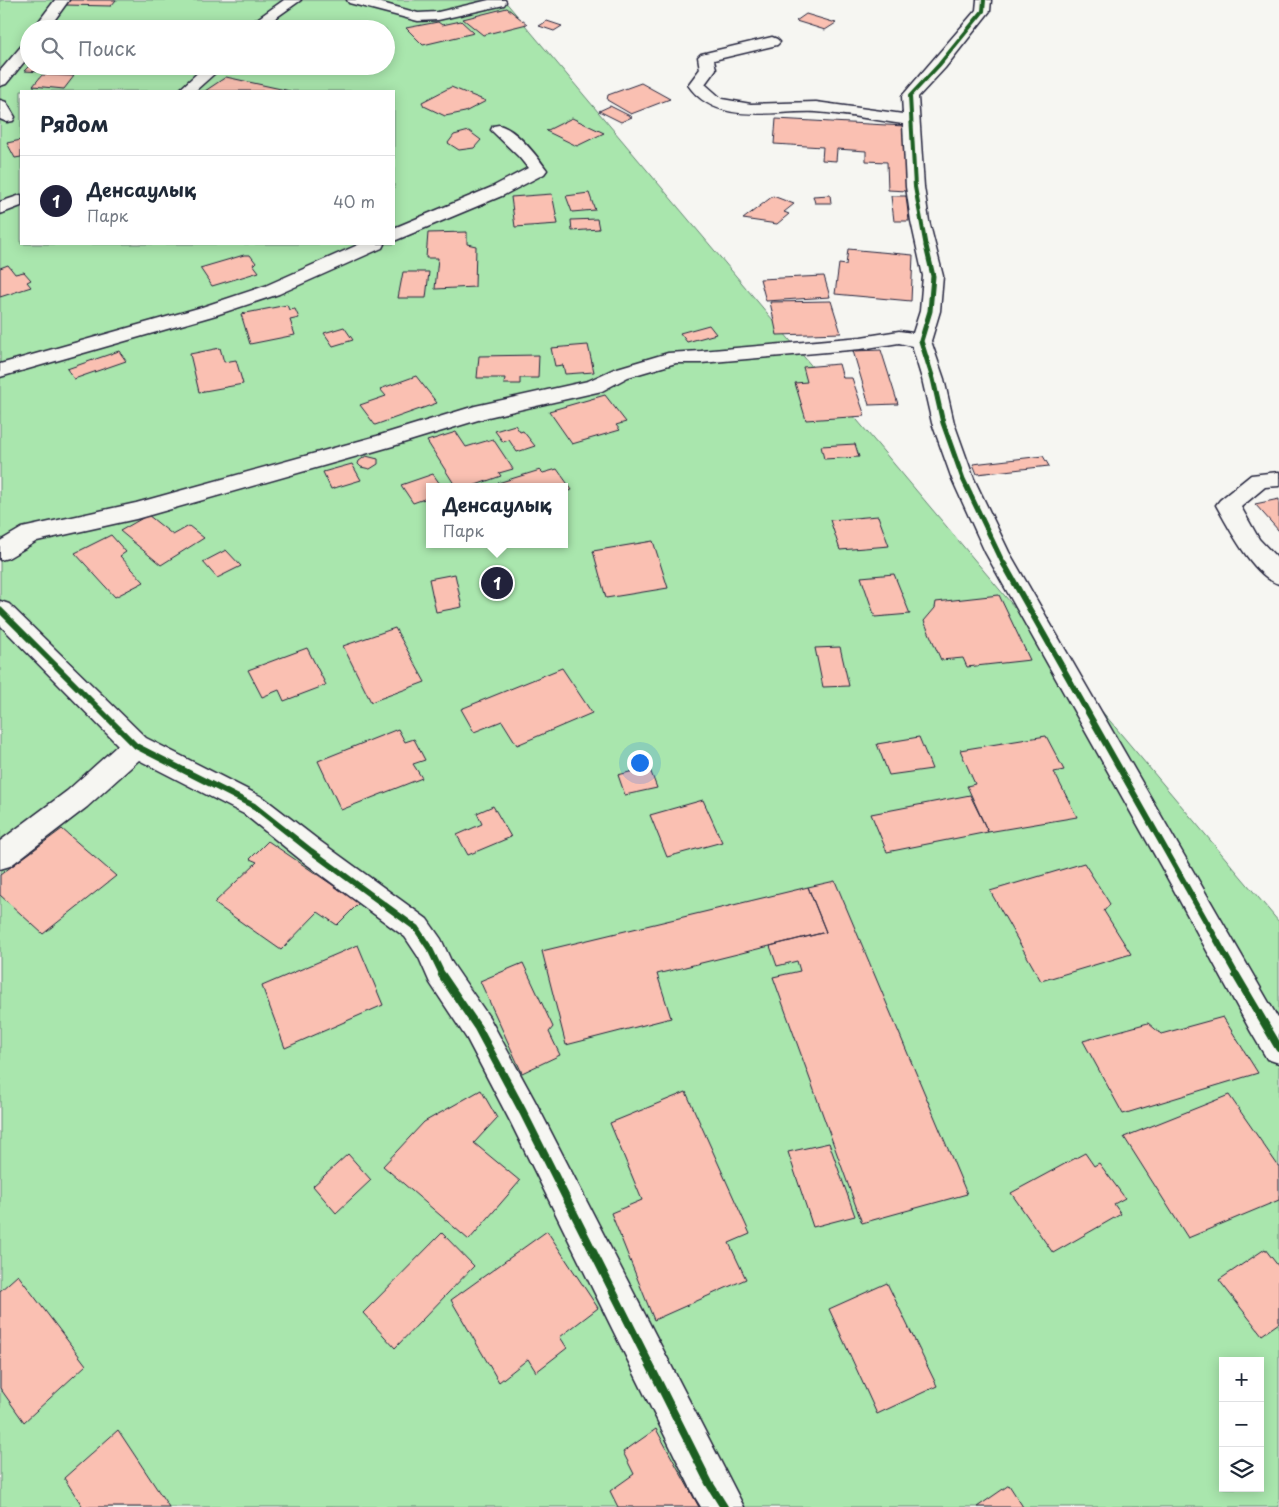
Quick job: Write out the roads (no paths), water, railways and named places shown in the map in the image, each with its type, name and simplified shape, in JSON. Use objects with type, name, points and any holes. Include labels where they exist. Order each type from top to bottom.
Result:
[{"type":"street","points":[[47,20],[62,0]]},
{"type":"street","points":[[264,20],[294,0]]},
{"type":"street","points":[[354,0],[396,13],[418,17],[438,16],[499,2]]},
{"type":"street","points":[[984,0],[983,11],[939,65],[910,96],[912,120],[911,149],[915,187],[920,221],[933,276],[930,311],[921,341],[933,379],[943,423],[956,461],[996,552],[1173,861],[1262,1022],[1279,1048]]},
{"type":"street","points":[[772,42],[706,57],[708,69],[696,85],[717,103],[751,109],[816,107],[912,120]]},
{"type":"street","points":[[0,81],[20,57]]},
{"type":"street","points":[[187,90],[205,75]]},
{"type":"street","points":[[395,235],[498,191],[538,170],[525,153],[498,130]]},
{"type":"street","points":[[0,209],[20,200]]},
{"type":"street","points":[[0,371],[209,311],[272,290],[373,245]]},
{"type":"street","points":[[0,552],[30,534],[136,511],[385,441],[483,411],[595,386],[621,372],[675,357],[701,357],[861,343],[899,337],[921,341]]},
{"type":"street","points":[[1279,479],[1258,480],[1228,505],[1250,544],[1279,575]]},
{"type":"street","points":[[0,610],[136,746],[254,806],[311,851],[416,928],[430,949],[441,973],[483,1036],[709,1483],[724,1507]]},
{"type":"street","points":[[0,857],[77,798],[136,746]]},
{"type":"place","name":"Денсаулық","points":[[497,583]]}]
